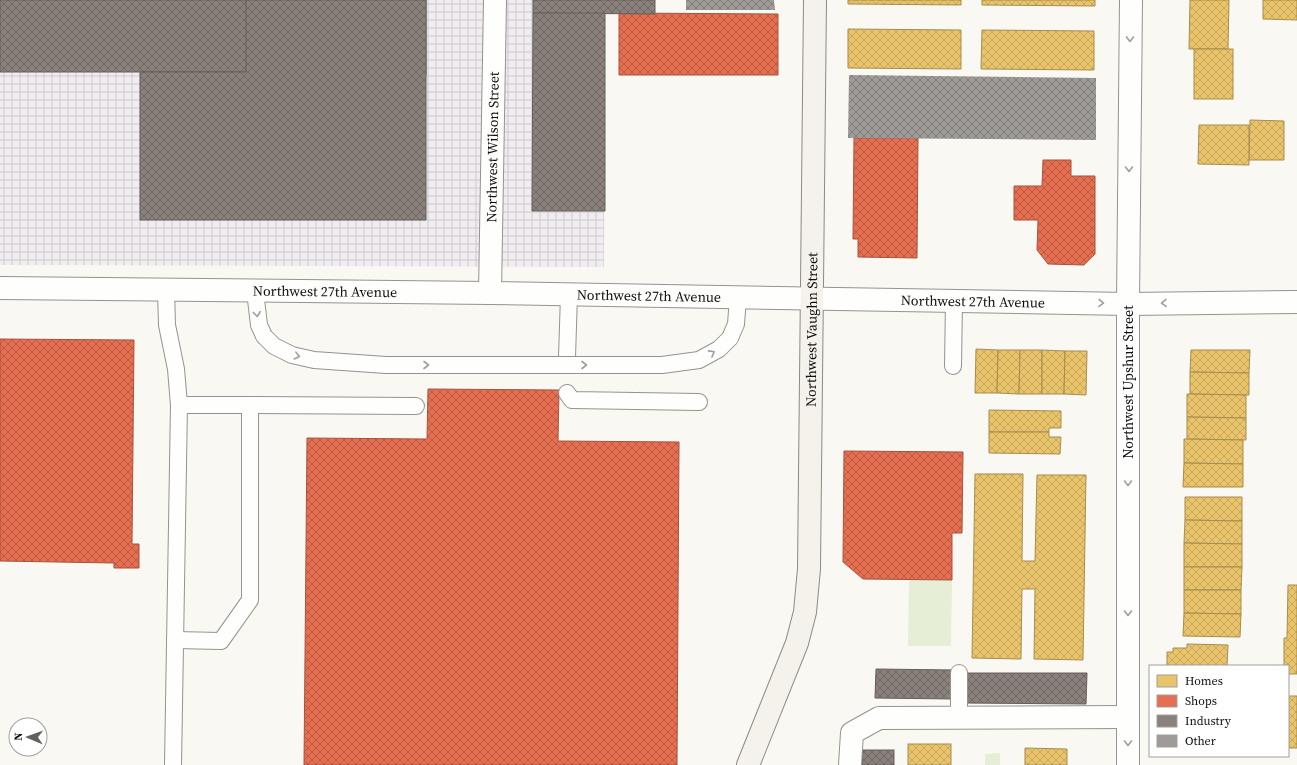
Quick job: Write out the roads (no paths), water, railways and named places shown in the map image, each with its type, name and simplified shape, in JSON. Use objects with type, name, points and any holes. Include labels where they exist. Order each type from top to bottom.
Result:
[{"type":"main road","name":"Northwest Vaughn Street","points":[[748,765],[792,658],[802,627],[809,569],[815,0]]},
{"type":"street","name":"Northwest Wilson Street","points":[[490,293],[495,0]]},
{"type":"street","name":"Northwest Upshur Street","points":[[1128,765],[1128,304],[1130,0]]},
{"type":"street","name":"Northwest 27th Avenue","points":[[0,288],[490,293],[1128,304],[1297,302]]},
{"type":"street","points":[[850,765],[852,733],[879,718],[1128,717]]},
{"type":"lane","points":[[166,289],[167,325],[176,369],[179,405],[173,765]]},
{"type":"lane","points":[[255,291],[259,325],[264,336],[274,346],[292,355],[314,360],[386,365],[662,365],[699,360],[719,349],[730,338],[736,324],[738,298]]},
{"type":"lane","points":[[567,357],[569,295]]},
{"type":"lane","points":[[953,366],[954,301]]},
{"type":"lane","points":[[567,393],[572,400],[699,402]]},
{"type":"lane","points":[[179,405],[416,406]]},
{"type":"lane","points":[[175,640],[220,641],[250,600],[250,405]]},
{"type":"lane","points":[[958,717],[959,673]]}]
